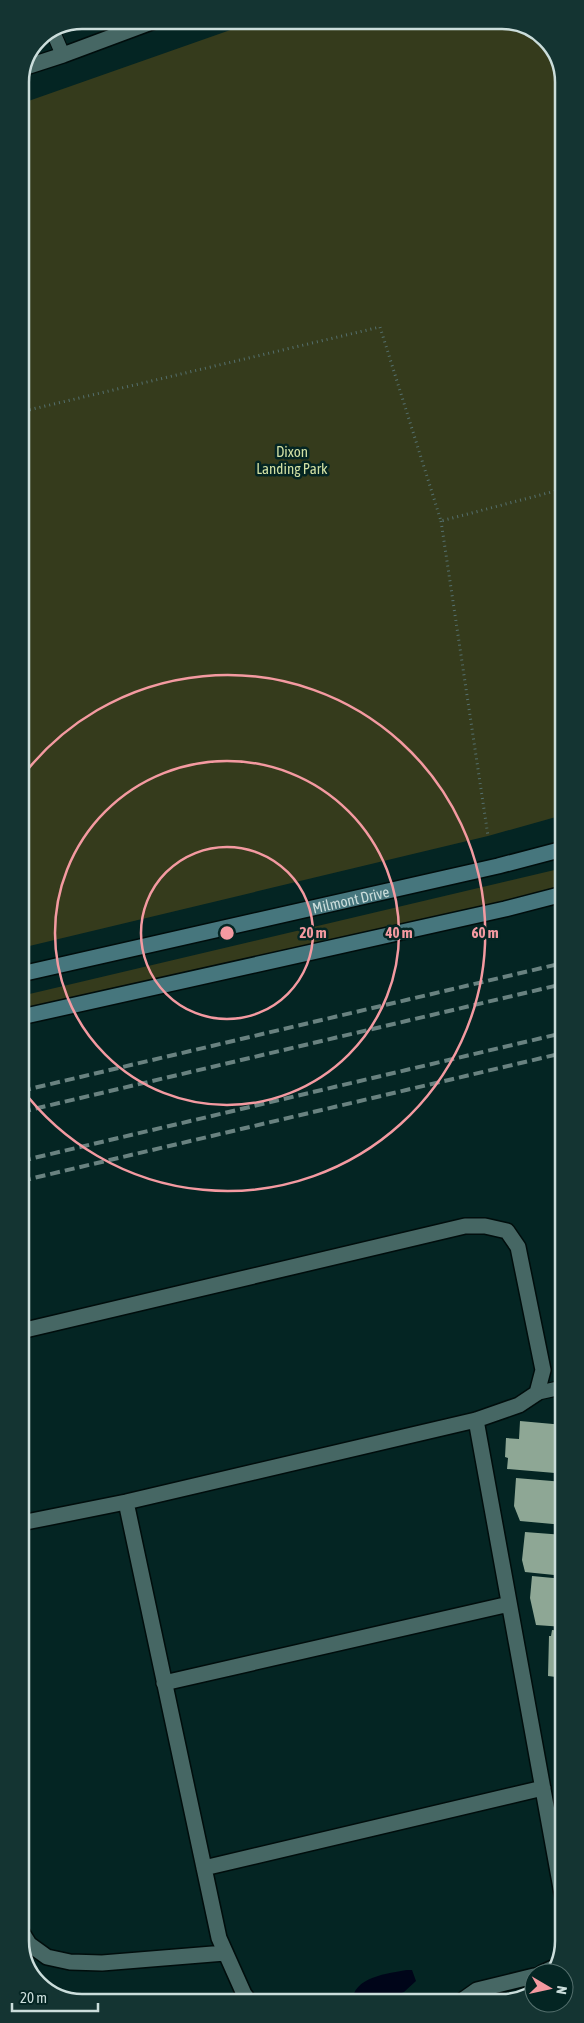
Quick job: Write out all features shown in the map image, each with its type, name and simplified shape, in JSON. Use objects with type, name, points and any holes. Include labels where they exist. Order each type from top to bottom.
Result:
[{"type":"street","points":[[32,65],[133,29]]},
{"type":"street","name":"Milmont Drive","points":[[29,972],[498,866],[555,851]]},
{"type":"street","points":[[29,1014],[486,914],[555,896]]},
{"type":"street","points":[[29,1328],[464,1226],[485,1226],[507,1232],[518,1247],[542,1370],[536,1393],[519,1405],[476,1420],[126,1502],[29,1521]]},
{"type":"street","points":[[476,1420],[555,1855]]},
{"type":"street","points":[[126,1502],[219,1938],[244,1994]]},
{"type":"street","points":[[164,1683],[509,1604]]},
{"type":"street","points":[[204,1868],[543,1788]]},
{"type":"street","points":[[29,1944],[47,1957],[70,1962],[102,1964],[225,1953]]},
{"type":"street","points":[[471,1994],[477,1990],[524,1978]]},
{"type":"lane","points":[[55,36],[63,55]]},
{"type":"lane","points":[[536,1393],[555,1389]]},
{"type":"path","points":[[29,410],[380,327],[441,521],[488,836]]},
{"type":"path","points":[[441,521],[555,491]]},
{"type":"green space","name":"Dixon Landing Park","points":[[233,29],[506,29],[529,36],[544,49],[551,61],[555,81],[555,817],[488,836],[29,946],[29,101]]},
{"type":"green space","points":[[555,870],[555,889],[29,1015],[29,994]]},
{"type":"water","points":[[412,1970],[416,1981],[404,1992],[398,1994],[354,1994],[358,1987],[365,1982],[382,1975]]},
{"type":"building","points":[[520,1421],[555,1424],[555,1473],[507,1469],[508,1458],[505,1457],[506,1438],[519,1439]]},
{"type":"building","points":[[516,1478],[555,1481],[555,1524],[520,1521],[514,1506]]},
{"type":"building","points":[[525,1532],[555,1534],[555,1575],[525,1572],[522,1560]]},
{"type":"building","points":[[532,1576],[555,1578],[555,1626],[536,1625],[530,1598]]},
{"type":"building","points":[[552,1630],[555,1630],[555,1677],[548,1676],[549,1636],[551,1636]]},
{"type":"railway","points":[[29,1089],[555,965]]},
{"type":"railway","points":[[29,1110],[555,986]]},
{"type":"railway","points":[[29,1159],[555,1035]]},
{"type":"railway","points":[[29,1179],[555,1055]]}]
